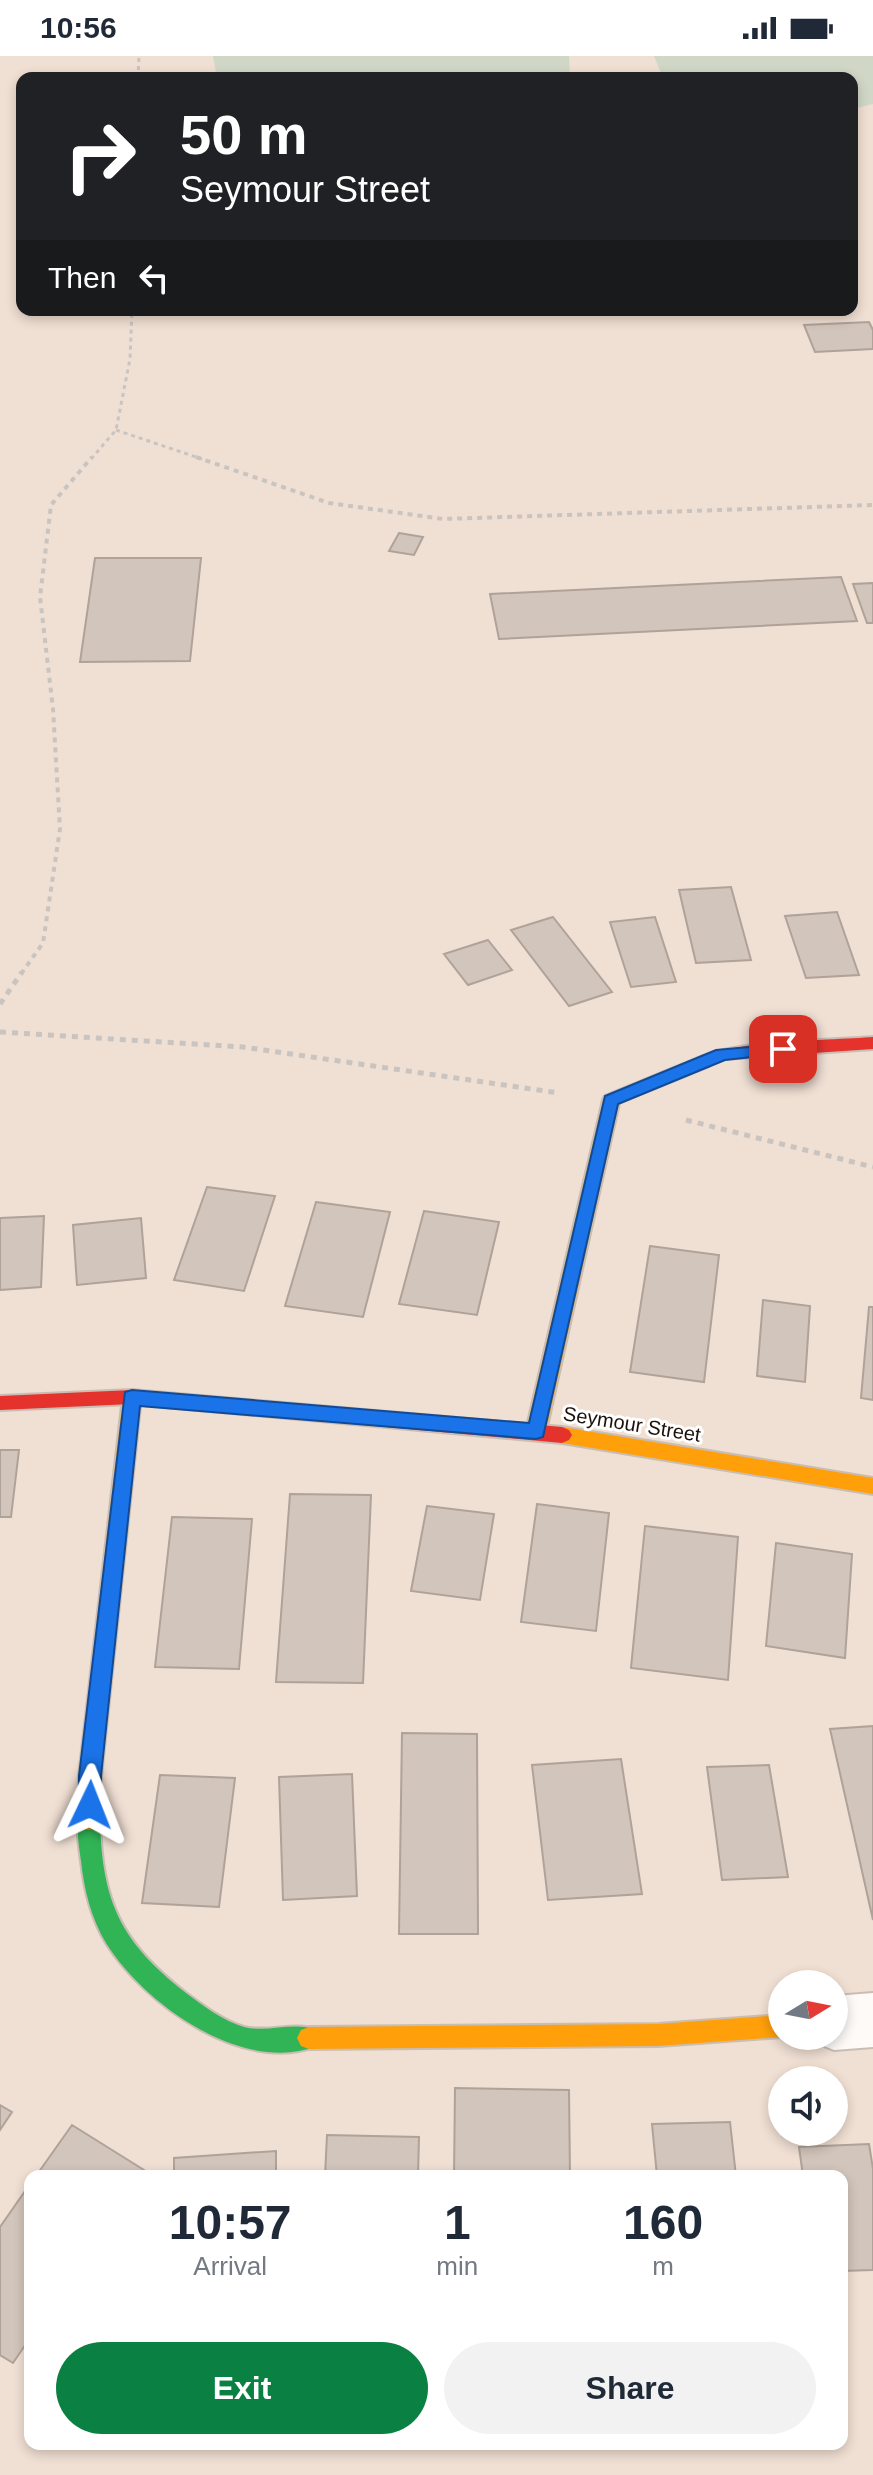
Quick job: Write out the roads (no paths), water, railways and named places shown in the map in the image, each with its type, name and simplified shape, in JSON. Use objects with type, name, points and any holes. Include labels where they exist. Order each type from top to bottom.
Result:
[{"type":"street","points":[[536,1431],[611,1100],[722,1054],[873,1043]]},
{"type":"street","points":[[132,1397],[90,1776],[89,1861],[108,1926],[153,1981],[197,2016],[245,2039],[658,2035],[768,2027]]},
{"type":"street","name":"Seymour Street","points":[[0,1403],[132,1397],[536,1431],[873,1486]]},
{"type":"street","points":[[848,2022],[873,2020]]}]
